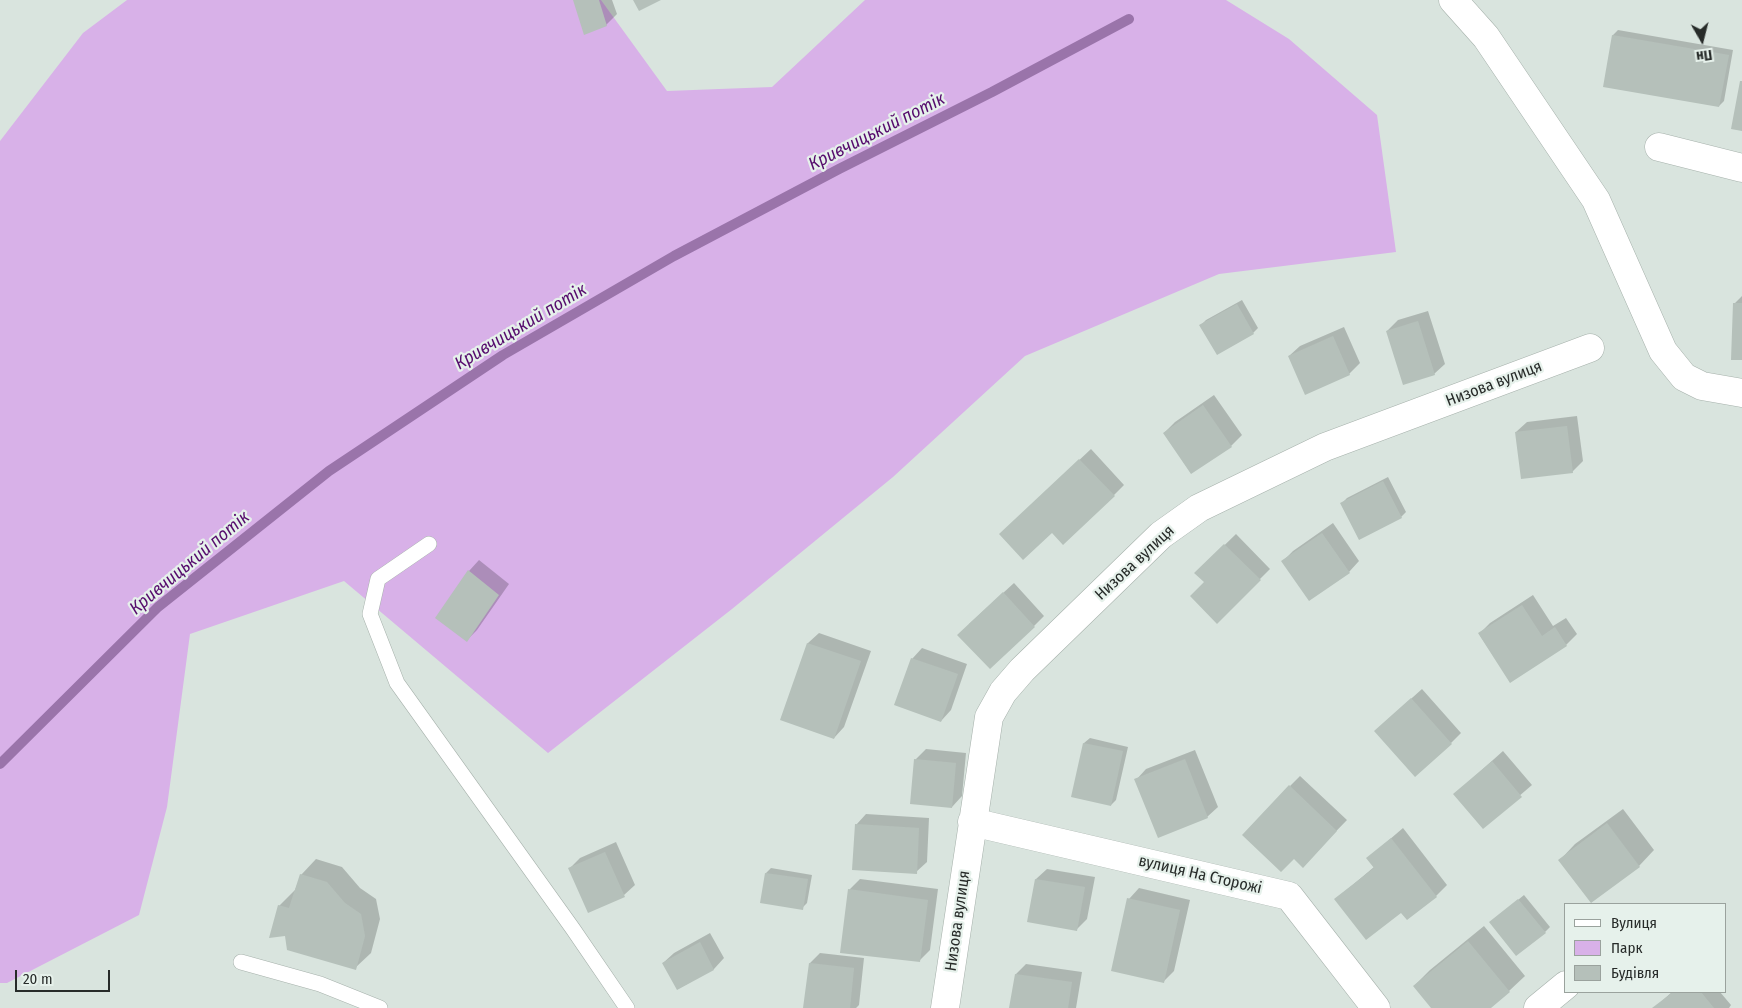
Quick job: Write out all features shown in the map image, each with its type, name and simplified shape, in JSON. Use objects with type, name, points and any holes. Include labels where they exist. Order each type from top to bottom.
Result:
[{"type":"street","points":[[1453,0],[1486,37],[1596,200],[1663,351],[1684,377],[1702,386],[1742,393]]},
{"type":"street","points":[[1659,148],[1742,168]]},
{"type":"street","name":"Низова вулиця","points":[[945,1008],[989,717],[1004,692],[1022,670],[1161,535],[1199,508],[1325,447],[1590,348]]},
{"type":"street","name":"вулиця На Сторожі","points":[[972,822],[1289,896],[1376,1008]]},
{"type":"street","points":[[1538,1008],[1564,987]]},
{"type":"lane","points":[[429,544],[378,579],[370,614],[398,683],[568,921],[627,1008]]},
{"type":"lane","points":[[242,962],[320,984],[380,1008]]},
{"type":"green space","points":[[127,0],[601,0],[667,91],[772,87],[865,0],[1226,0],[1289,39],[1377,115],[1396,252],[1219,274],[1025,356],[893,477],[732,609],[548,753],[344,581],[190,634],[167,807],[139,915],[7,983],[0,983],[0,141],[83,33]]},
{"type":"building","points":[[573,0],[599,0],[607,26],[584,35]]},
{"type":"building","points":[[633,0],[661,0],[639,11]]},
{"type":"building","points":[[1612,35],[1729,55],[1719,107],[1603,87]]},
{"type":"building","points":[[1740,81],[1742,81],[1742,131],[1731,129]]},
{"type":"building","points":[[1733,303],[1742,303],[1742,360],[1731,360]]},
{"type":"building","points":[[1237,304],[1254,334],[1217,355],[1199,325]]},
{"type":"building","points":[[1418,321],[1435,375],[1403,385],[1386,331]]},
{"type":"building","points":[[1333,336],[1350,375],[1305,395],[1288,356]]},
{"type":"building","points":[[1203,405],[1232,447],[1191,474],[1163,433]]},
{"type":"building","points":[[1567,426],[1573,473],[1521,479],[1515,432]]},
{"type":"building","points":[[1079,459],[1115,496],[1063,545],[1052,533],[1023,560],[999,534]]},
{"type":"building","points":[[1383,481],[1402,518],[1359,540],[1340,503]]},
{"type":"building","points":[[1322,533],[1350,573],[1309,601],[1281,561]]},
{"type":"building","points":[[1224,544],[1261,580],[1217,624],[1190,596],[1204,582],[1194,573]]},
{"type":"building","points":[[468,570],[499,595],[467,642],[435,618]]},
{"type":"building","points":[[1003,592],[1035,627],[990,669],[957,635]]},
{"type":"building","points":[[1522,605],[1542,636],[1555,627],[1567,646],[1510,683],[1478,633]]},
{"type":"building","points":[[807,643],[861,661],[834,739],[780,720]]},
{"type":"building","points":[[911,658],[958,674],[941,722],[894,705]]},
{"type":"building","points":[[1411,698],[1452,744],[1415,777],[1374,731]]},
{"type":"building","points":[[1083,743],[1123,751],[1111,806],[1071,797]]},
{"type":"building","points":[[914,759],[956,763],[952,808],[910,804]]},
{"type":"building","points":[[1185,759],[1208,818],[1158,838],[1134,779]]},
{"type":"building","points":[[1492,761],[1522,797],[1483,829],[1453,794]]},
{"type":"building","points":[[1289,785],[1337,831],[1303,868],[1294,859],[1281,872],[1242,835]]},
{"type":"building","points":[[1607,823],[1640,867],[1591,903],[1558,860]]},
{"type":"building","points":[[855,824],[919,828],[917,874],[852,870]]},
{"type":"building","points":[[1391,838],[1437,897],[1407,920],[1401,913],[1366,940],[1334,899],[1374,868],[1366,858]]},
{"type":"building","points":[[605,852],[625,897],[588,913],[568,868]]},
{"type":"building","points":[[765,873],[808,879],[803,910],[760,903]]},
{"type":"building","points":[[300,874],[327,882],[345,903],[361,914],[365,936],[356,970],[287,950],[285,936],[269,938],[278,905],[289,908]]},
{"type":"building","points":[[1035,879],[1085,887],[1077,931],[1027,922]]},
{"type":"building","points":[[848,889],[928,900],[920,962],[840,953]]},
{"type":"building","points":[[1127,898],[1180,910],[1164,983],[1111,971]]},
{"type":"building","points":[[1518,899],[1546,933],[1516,956],[1489,922]]},
{"type":"building","points":[[1468,941],[1510,992],[1491,1008],[1431,1008],[1413,986]]},
{"type":"building","points":[[700,942],[714,970],[677,990],[662,963]]},
{"type":"building","points":[[809,963],[854,968],[850,1008],[803,1008]]},
{"type":"building","points":[[1015,974],[1072,982],[1068,1008],[1009,1008]]},
{"type":"building","points":[[1672,993],[1702,993],[1714,1008],[1652,1008]]},
{"type":"waterway","name":"Кривчицький потік","points":[[0,764],[158,607],[329,471],[503,355],[674,256],[1129,19]]}]
